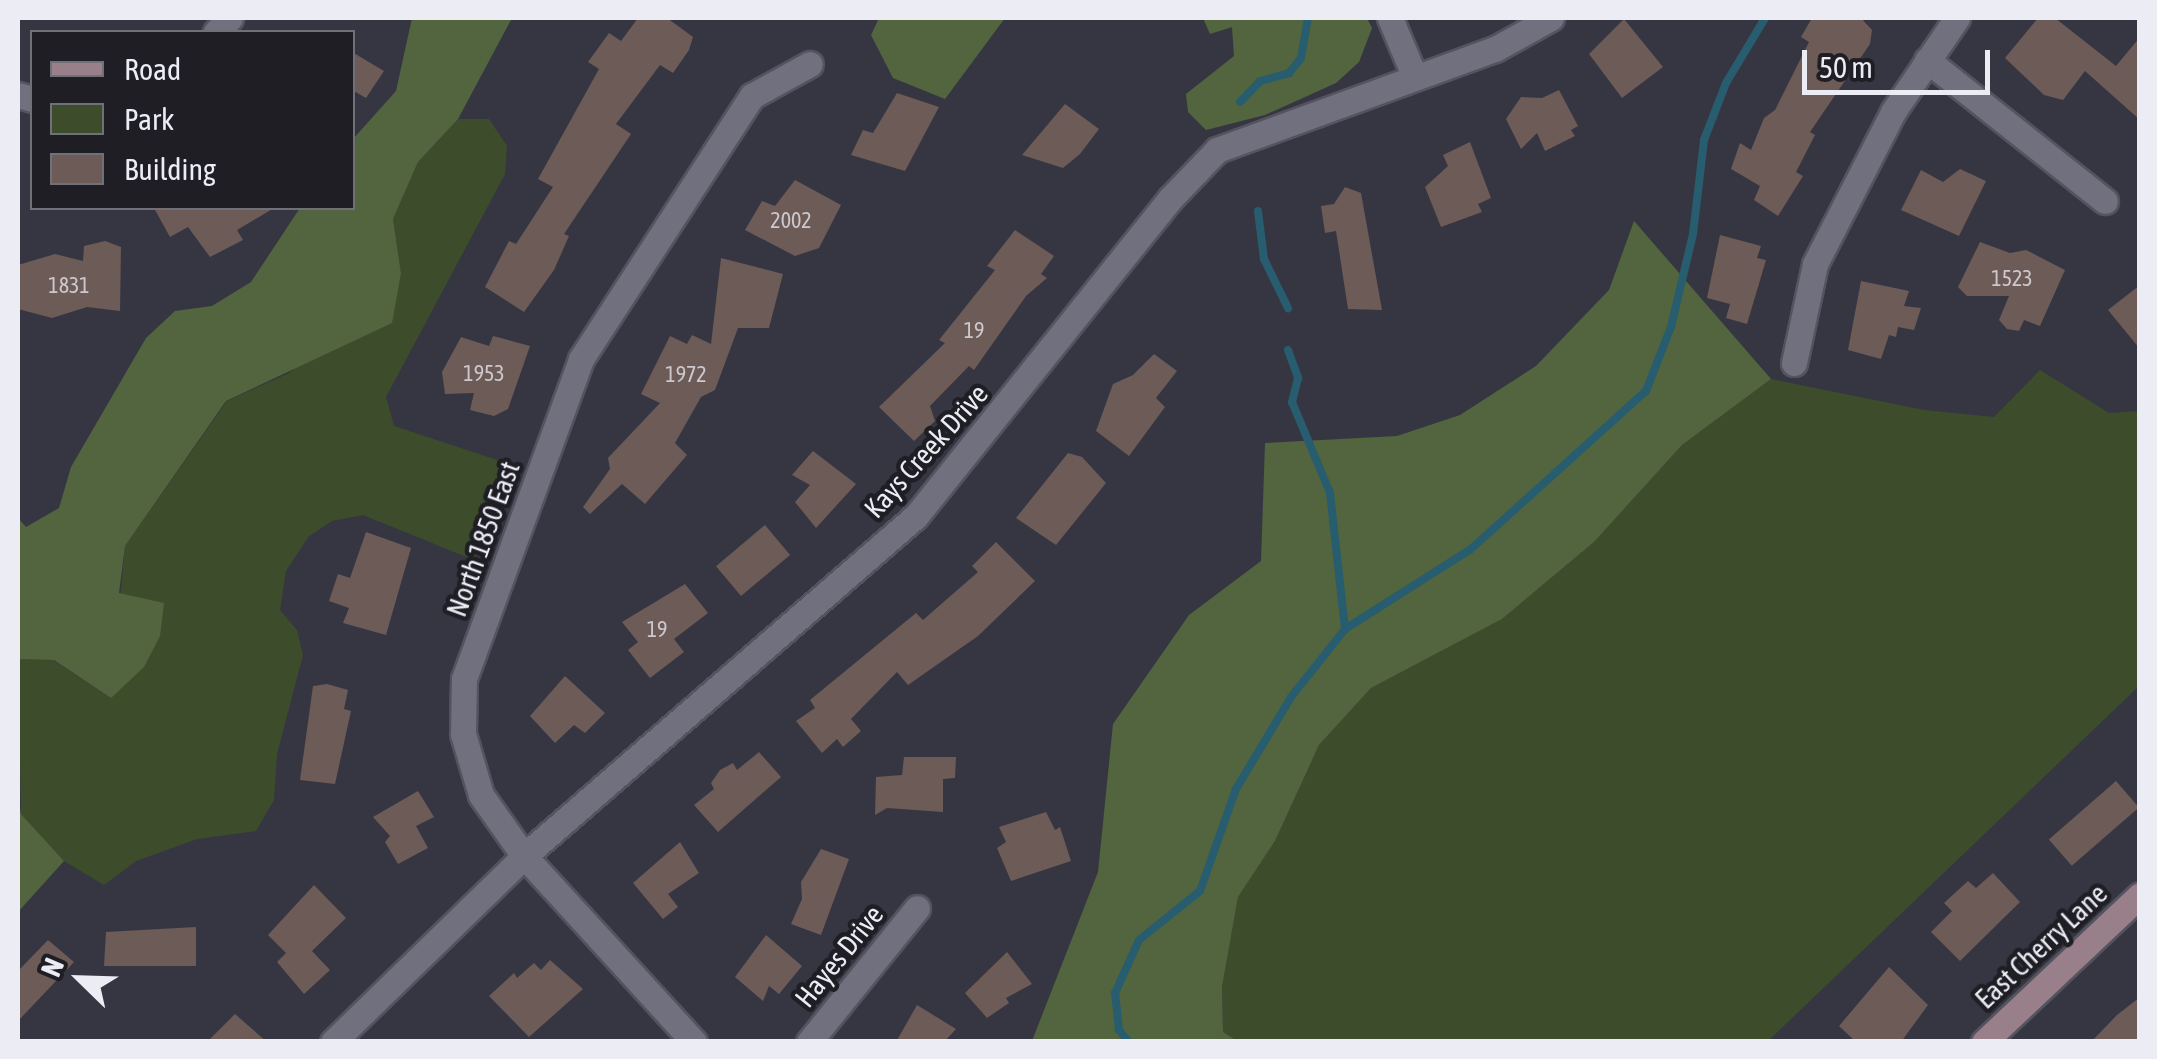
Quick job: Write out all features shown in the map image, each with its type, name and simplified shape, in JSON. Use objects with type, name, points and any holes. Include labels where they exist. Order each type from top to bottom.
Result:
[{"type":"street","points":[[1390,18],[1414,75]]},
{"type":"street","name":"Kays Creek Drive","points":[[333,1042],[524,856],[916,516],[1170,199],[1217,150],[1414,75],[1495,49],[1551,18]]},
{"type":"street","points":[[1794,362],[1815,264],[1892,112],[1957,18]]},
{"type":"street","points":[[1927,60],[2104,200]]},
{"type":"street","name":"North 1850 East","points":[[694,1042],[524,856],[481,795],[462,734],[464,679],[581,359],[752,96],[810,64]]},
{"type":"street","name":"East Cherry Lane","points":[[1984,1042],[2140,895]]},
{"type":"street","name":"Hayes Drive","points":[[809,1042],[917,908]]},
{"type":"green space","points":[[412,18],[512,18],[458,119],[418,162],[393,219],[401,273],[392,323],[226,401],[125,546],[119,593],[164,603],[160,636],[144,667],[111,698],[54,660],[18,659],[18,518],[26,527],[59,508],[71,467],[146,338],[175,311],[212,306],[251,282],[299,210],[355,210],[355,137],[396,91]]},
{"type":"green space","points":[[879,18],[1005,18],[945,99],[893,78],[871,35]]},
{"type":"green space","points":[[1203,18],[1367,18],[1372,28],[1359,62],[1336,83],[1265,115],[1206,130],[1188,112],[1186,94],[1234,56],[1232,27],[1210,34]]},
{"type":"green space","points":[[458,119],[489,119],[507,146],[505,174],[386,397],[394,426],[512,465],[474,560],[363,515],[332,521],[308,537],[286,571],[280,610],[297,630],[303,655],[277,754],[274,800],[256,831],[197,839],[136,861],[104,885],[64,861],[21,814],[18,659],[53,660],[111,698],[125,546],[227,401],[289,373],[401,273],[393,219],[418,162]]},
{"type":"green space","points":[[1634,221],[1771,379],[1682,445],[1594,542],[1502,619],[1371,688],[1319,745],[1275,841],[1238,897],[1222,987],[1223,1032],[1237,1041],[1032,1041],[1098,872],[1113,724],[1189,615],[1261,561],[1265,443],[1397,436],[1460,415],[1536,366],[1609,290]]},
{"type":"green space","points":[[2040,370],[2109,413],[2139,411],[2139,686],[1768,1041],[1237,1042],[1223,1032],[1222,987],[1238,897],[1275,841],[1319,745],[1371,688],[1502,619],[1594,542],[1682,445],[1771,379],[1924,410],[1994,417]]},
{"type":"green space","points":[[18,796],[21,814],[64,861],[18,912]]},
{"type":"building","points":[[638,18],[667,18],[693,37],[689,50],[673,73],[660,65],[616,124],[631,134],[564,234],[569,236],[554,270],[524,312],[485,287],[509,241],[516,244],[553,187],[538,179],[599,69],[588,62],[609,33],[621,41]]},
{"type":"building","points":[[1812,18],[1861,18],[1872,30],[1870,44],[1810,132],[1815,135],[1796,172],[1803,176],[1778,216],[1754,200],[1760,186],[1731,169],[1740,143],[1751,150],[1764,118],[1775,110],[1809,42],[1801,37]]},
{"type":"building","points":[[2038,18],[2055,18],[2116,66],[2140,37],[2140,120],[2085,71],[2063,100],[2044,95],[2005,58]]},
{"type":"building","points":[[1624,19],[1663,67],[1622,98],[1589,54]]},
{"type":"building","points":[[355,54],[384,71],[366,98],[355,92]]},
{"type":"building","points":[[1559,90],[1578,126],[1571,130],[1575,136],[1545,151],[1537,133],[1521,149],[1506,119],[1521,97],[1542,98]]},
{"type":"building","points":[[897,93],[939,107],[905,171],[851,155],[863,130],[873,133]]},
{"type":"building","points":[[1065,104],[1099,129],[1080,154],[1063,168],[1022,155]]},
{"type":"building","points":[[1470,142],[1491,198],[1478,204],[1482,212],[1441,227],[1425,187],[1448,166],[1443,155]]},
{"type":"building","points":[[1960,169],[1986,181],[1959,236],[1901,210],[1921,170],[1943,182]]},
{"type":"building","points":[[795,180],[841,205],[819,248],[795,256],[745,230],[762,201],[775,206]]},
{"type":"building","points":[[1345,187],[1361,193],[1382,310],[1348,309],[1336,231],[1325,233],[1321,206],[1334,204]]},
{"type":"building","points":[[155,210],[271,210],[237,230],[243,240],[210,257],[188,227],[170,237]]},
{"type":"building","points":[[1015,230],[1054,256],[1041,274],[1047,278],[1026,296],[974,370],[969,366],[930,406],[935,421],[914,441],[879,407],[945,343],[939,340],[995,270],[987,266]]},
{"type":"building","points":[[1720,235],[1761,246],[1757,258],[1766,260],[1747,324],[1726,318],[1730,304],[1707,298]]},
{"type":"building","points":[[105,241],[121,247],[120,311],[87,307],[52,318],[18,309],[18,265],[55,254],[83,261],[84,246]]},
{"type":"building","points":[[1980,242],[2010,253],[2026,250],[2065,270],[2040,326],[2024,320],[2019,331],[2007,329],[1999,320],[2009,296],[1967,296],[1958,287]]},
{"type":"building","points":[[721,258],[783,274],[769,328],[738,328],[715,390],[701,397],[675,443],[687,455],[645,504],[622,484],[590,514],[583,507],[610,469],[608,458],[660,403],[641,394],[670,336],[687,344],[692,335],[711,344]]},
{"type":"building","points":[[1861,281],[1909,291],[1904,306],[1921,308],[1914,330],[1898,327],[1896,337],[1889,335],[1881,359],[1848,350]]},
{"type":"building","points":[[2140,285],[2140,349],[2108,310]]},
{"type":"building","points":[[493,336],[530,346],[508,409],[494,416],[470,410],[474,393],[445,394],[442,372],[461,337],[489,346]]},
{"type":"building","points":[[1154,354],[1177,371],[1156,398],[1165,407],[1129,456],[1096,431],[1113,384],[1133,375]]},
{"type":"building","points":[[813,451],[856,484],[816,528],[795,502],[810,485],[792,475]]},
{"type":"building","points":[[1068,453],[1082,457],[1106,483],[1056,545],[1016,518]]},
{"type":"building","points":[[765,525],[790,555],[741,596],[716,566]]},
{"type":"building","points":[[366,532],[411,548],[386,635],[343,623],[349,608],[329,601],[338,574],[350,578]]},
{"type":"building","points":[[996,542],[1035,581],[978,636],[908,685],[897,672],[851,719],[861,731],[843,747],[837,739],[822,753],[796,721],[815,708],[810,700],[916,613],[923,620],[978,572],[972,566]]},
{"type":"building","points":[[685,584],[708,613],[674,639],[684,652],[650,678],[628,650],[638,642],[622,622]]},
{"type":"building","points":[[565,676],[605,713],[585,733],[574,725],[555,743],[530,716]]},
{"type":"building","points":[[327,684],[348,690],[344,709],[351,711],[335,784],[300,780],[313,686]]},
{"type":"building","points":[[759,752],[781,777],[718,832],[694,805],[714,789],[711,783],[720,770],[733,763],[737,770]]},
{"type":"building","points":[[904,757],[956,757],[955,778],[943,779],[943,812],[887,808],[875,815],[876,777],[902,775]]},
{"type":"building","points":[[2116,781],[2139,807],[2072,866],[2049,839]]},
{"type":"building","points":[[418,791],[434,817],[416,826],[428,848],[398,864],[385,842],[390,836],[373,817]]},
{"type":"building","points":[[1046,812],[1055,830],[1060,827],[1071,861],[1011,881],[997,848],[1006,842],[999,827]]},
{"type":"building","points":[[680,842],[699,873],[668,894],[678,907],[663,919],[633,883]]},
{"type":"building","points":[[821,849],[849,859],[821,935],[791,924],[802,899],[801,882]]},
{"type":"building","points":[[1993,873],[2020,902],[1960,961],[1931,932],[1952,911],[1944,903],[1968,881],[1976,888]]},
{"type":"building","points":[[314,885],[346,918],[312,951],[330,970],[304,994],[277,962],[286,953],[268,935]]},
{"type":"building","points":[[196,927],[196,966],[104,966],[106,932]]},
{"type":"building","points":[[766,935],[802,966],[779,994],[769,986],[763,1001],[735,977]]},
{"type":"building","points":[[48,940],[74,962],[18,1021],[18,971]]},
{"type":"building","points":[[1007,952],[1032,984],[1006,998],[1009,1003],[987,1018],[965,993]]},
{"type":"building","points":[[550,960],[583,989],[529,1037],[489,996],[514,973],[517,978],[534,963],[541,970]]},
{"type":"building","points":[[1889,967],[1928,1005],[1901,1042],[1856,1042],[1839,1026]]},
{"type":"building","points":[[2140,997],[2140,1042],[2091,1042],[2117,1015]]},
{"type":"building","points":[[917,1005],[956,1029],[944,1042],[896,1042]]},
{"type":"building","points":[[235,1014],[267,1042],[207,1042]]},
{"type":"waterway","points":[[1240,102],[1260,81],[1289,73],[1301,58],[1308,18]]},
{"type":"waterway","points":[[1129,1042],[1119,1030],[1115,993],[1139,940],[1200,891],[1236,789],[1291,697],[1345,629],[1471,549],[1646,391],[1671,327],[1693,234],[1704,140],[1726,83],[1765,18]]},
{"type":"waterway","points":[[1258,211],[1264,259],[1288,308]]},
{"type":"waterway","points":[[1288,350],[1298,378],[1292,402],[1330,493],[1345,629]]}]
